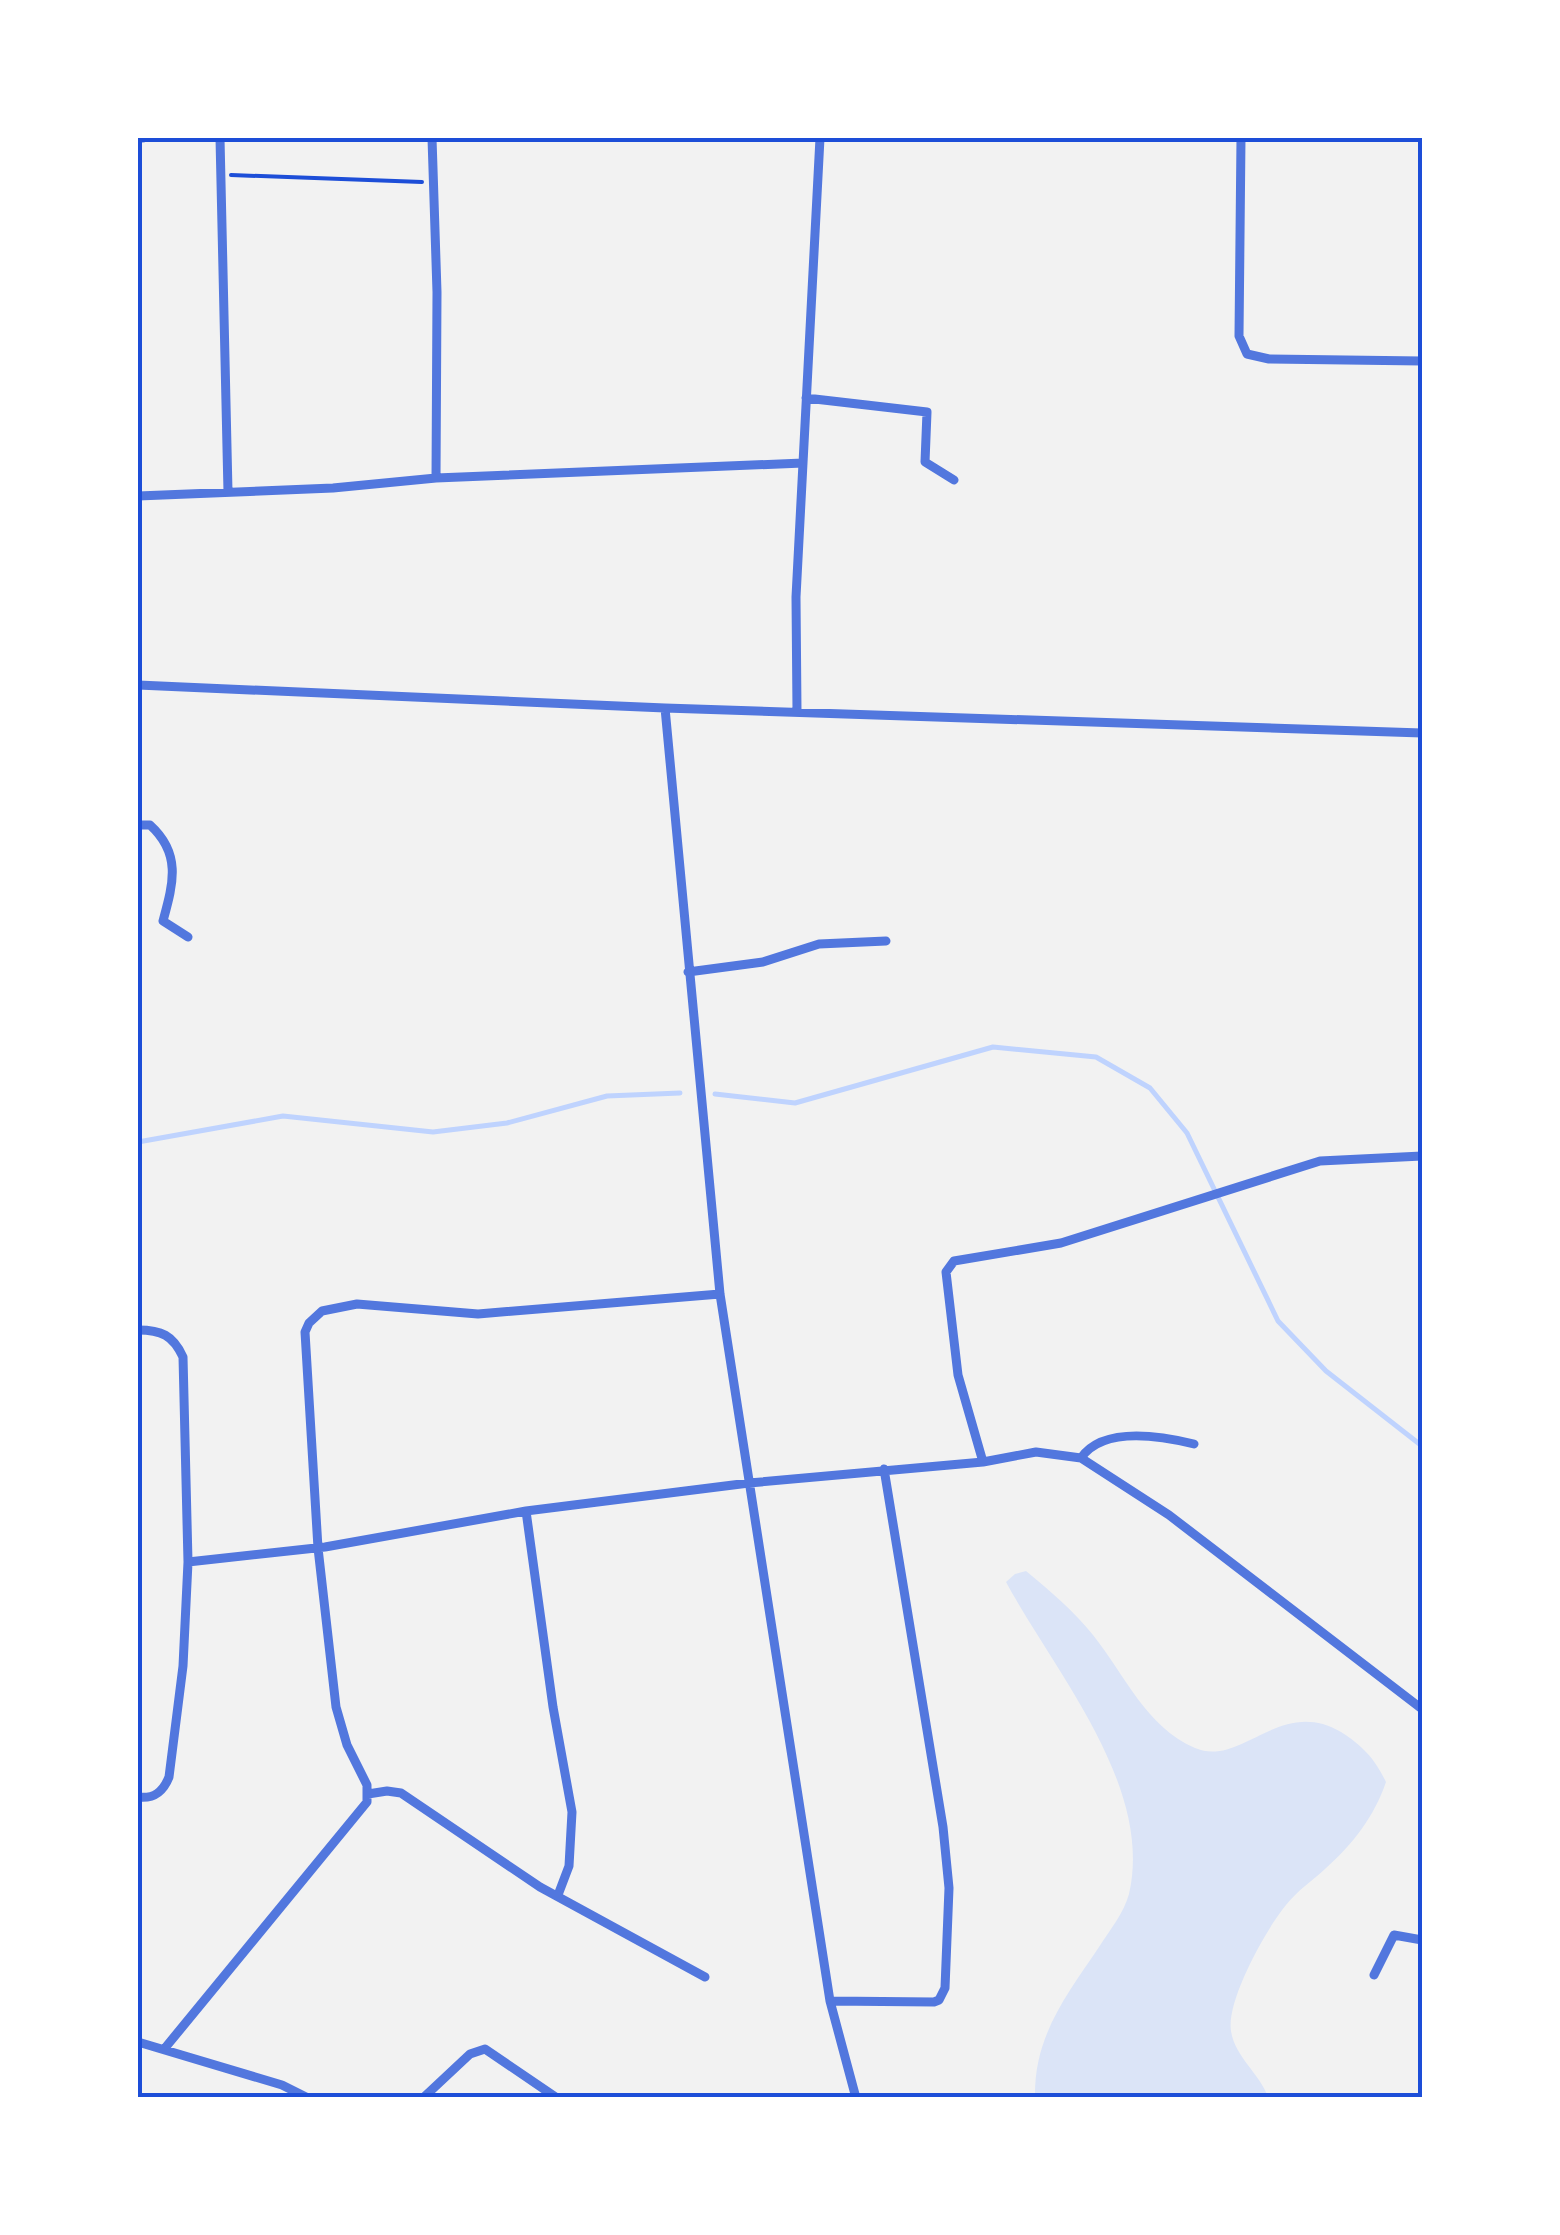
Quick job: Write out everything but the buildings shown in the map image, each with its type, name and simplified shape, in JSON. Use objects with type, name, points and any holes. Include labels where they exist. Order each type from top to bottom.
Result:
[{"type":"street","points":[[220,138],[228,492]]},
{"type":"street","points":[[432,138],[436,478]]},
{"type":"street","points":[[797,711],[796,597],[820,138]]},
{"type":"street","points":[[1241,138],[1239,336],[1247,354],[1269,359],[1422,362]]},
{"type":"street","points":[[806,398],[928,412],[925,462],[954,480]]},
{"type":"street","points":[[138,496],[333,488],[436,478],[803,463]]},
{"type":"street","points":[[138,686],[1422,733]]},
{"type":"street","points":[[665,708],[720,1294],[830,2001],[856,2098]]},
{"type":"street","points":[[138,825],[150,825],[166,839],[174,878],[163,921],[188,936]]},
{"type":"street","points":[[688,972],[763,962],[819,944],[886,941]]},
{"type":"street","points":[[984,1462],[958,1375],[946,1272],[949,1265],[962,1258],[1061,1242],[1320,1161],[1422,1156]]},
{"type":"street","points":[[165,2048],[364,1809],[368,1794],[336,1708],[318,1548],[305,1332],[309,1323],[328,1308],[357,1304],[478,1314],[720,1294]]},
{"type":"street","points":[[138,1330],[166,1334],[176,1342],[184,1372],[188,1562],[183,1666],[169,1776],[165,1788],[155,1795],[138,1797]]},
{"type":"street","points":[[1081,1458],[1088,1448],[1130,1435],[1167,1437],[1194,1444]]},
{"type":"street","points":[[188,1562],[318,1548],[526,1511],[749,1483],[984,1462],[1036,1452],[1081,1458],[1169,1515],[1422,1709]]},
{"type":"street","points":[[830,2001],[934,2002],[944,1996],[946,1988],[949,1888],[943,1828],[884,1469]]},
{"type":"street","points":[[526,1511],[572,1812],[569,1866],[558,1895]]},
{"type":"street","points":[[368,1794],[401,1794],[540,1887],[705,1978]]},
{"type":"street","points":[[1374,1975],[1394,1935],[1422,1940]]},
{"type":"street","points":[[138,2042],[282,2085],[308,2098]]},
{"type":"street","points":[[423,2098],[470,2054],[486,2049],[557,2098]]},
{"type":"path","points":[[222,174],[432,183]]},
{"type":"shaded area","points":[[1026,1571],[1086,1626],[1150,1714],[1178,1739],[1212,1752],[1229,1749],[1280,1727],[1299,1722],[1319,1723],[1341,1732],[1362,1748],[1386,1782],[1369,1818],[1353,1840],[1278,1916],[1241,1984],[1231,2018],[1233,2040],[1268,2097],[1035,2097],[1046,2036],[1064,2000],[1124,1908],[1133,1853],[1127,1812],[1114,1771],[1073,1691],[1006,1582]]},
{"type":"waterway","points":[[715,1094],[795,1103],[993,1047],[1096,1057],[1150,1088],[1187,1133],[1278,1321],[1326,1371],[1422,1446]]},
{"type":"waterway","points":[[138,1142],[283,1116],[433,1132],[507,1123],[607,1096],[680,1093]]}]
